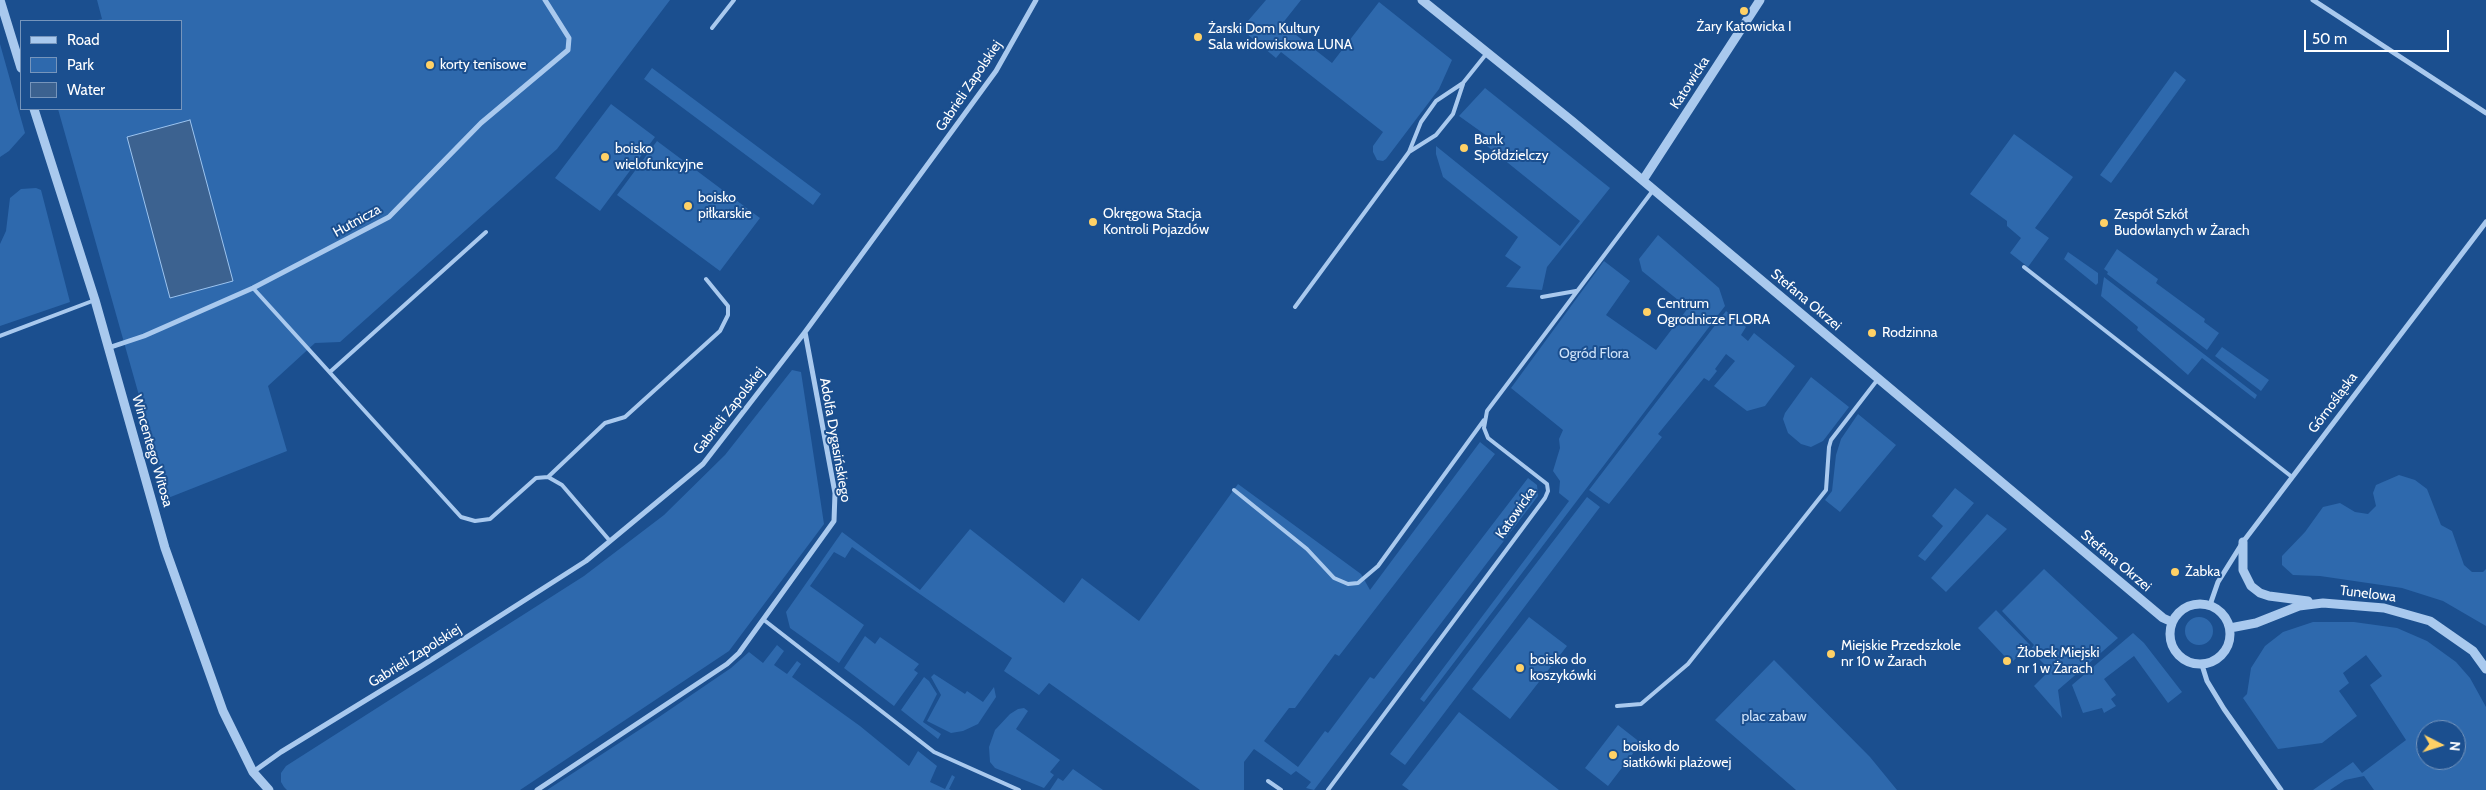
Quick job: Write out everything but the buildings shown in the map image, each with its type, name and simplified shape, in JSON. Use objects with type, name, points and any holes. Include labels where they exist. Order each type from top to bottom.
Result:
[{"type":"street","points":[[0,0],[20,65]]},
{"type":"street","name":"Hutnicza","points":[[108,348],[144,336],[253,288],[389,217],[481,123],[568,50],[569,38],[545,0]]},
{"type":"street","name":"Gabrieli Zapolskiej","points":[[253,772],[281,752],[420,667],[586,561],[703,464],[805,332],[996,71],[1036,0]]},
{"type":"street","name":"Stefana Okrzei","points":[[1422,0],[1654,189],[2163,618],[2172,622]]},
{"type":"street","name":"Katowicka","points":[[1643,180],[1760,0]]},
{"type":"street","points":[[2313,0],[2486,113]]},
{"type":"street","name":"Wincentego Witosa","points":[[34,110],[95,300],[165,548],[223,711],[253,772],[269,790]]},
{"type":"street","name":"Górnośląska","points":[[2210,605],[2218,582],[2243,542],[2486,222]]},
{"type":"street","name":"Adolfa Dygasińskiego","points":[[537,790],[727,664],[739,653],[823,537],[836,515],[835,493],[805,332]]},
{"type":"street","points":[[2243,542],[2243,570],[2246,580],[2255,590],[2269,596],[2323,603]]},
{"type":"street","name":"Tunelowa","points":[[2230,628],[2256,623],[2294,607],[2323,603],[2384,608],[2430,621],[2473,651],[2486,669]]},
{"type":"street","points":[[2201,604],[2210,605],[2219,610],[2230,628],[2230,638],[2224,652],[2213,662],[2202,665],[2187,662],[2175,652],[2170,638],[2172,622],[2183,609],[2201,604]]},
{"type":"street","points":[[2202,665],[2207,681],[2224,709],[2280,790]]},
{"type":"lane","points":[[712,28],[734,0]]},
{"type":"lane","points":[[1295,307],[1410,152],[1420,122],[1436,101],[1463,83],[1487,53]]},
{"type":"lane","points":[[1410,152],[1436,135],[1453,114],[1463,83]]},
{"type":"lane","points":[[1234,490],[1307,549],[1334,578],[1348,584],[1358,584],[1378,566],[1485,418],[1490,405],[1654,189]]},
{"type":"lane","points":[[331,371],[486,232]]},
{"type":"lane","points":[[2024,267],[2292,477]]},
{"type":"lane","points":[[548,477],[606,423],[625,417],[720,331],[728,315],[728,306],[706,279]]},
{"type":"lane","points":[[253,288],[331,371],[461,516],[467,520],[483,522],[490,519],[536,478],[548,477],[562,485],[571,494],[610,541]]},
{"type":"lane","points":[[1542,297],[1576,291]]},
{"type":"lane","points":[[0,336],[95,300]]},
{"type":"lane","points":[[1617,706],[1640,704],[1688,664],[1826,490],[1828,447],[1831,440],[1878,379]]},
{"type":"lane","name":"Katowicka","points":[[1328,790],[1545,498],[1548,491],[1547,484],[1488,438],[1484,428],[1485,418]]},
{"type":"lane","points":[[764,620],[934,752],[1019,790]]},
{"type":"lane","points":[[1268,781],[1281,790]]},
{"type":"green space","points":[[97,0],[670,0],[557,149],[340,342],[315,343],[268,386],[287,451],[168,498],[58,110],[182,110],[182,20],[98,20],[102,19]]},
{"type":"green space","points":[[1266,0],[1301,0],[1282,24],[1332,63],[1379,2],[1452,60],[1439,89],[1386,159],[1383,161],[1377,160],[1373,152],[1373,146],[1383,132],[1281,52],[1276,58],[1241,29]]},
{"type":"green space","points":[[0,44],[25,133],[9,151],[0,157]]},
{"type":"green space","points":[[652,68],[821,194],[813,205],[644,79]]},
{"type":"green space","points":[[2175,71],[2186,80],[2111,183],[2100,175]]},
{"type":"green space","points":[[1485,88],[1610,188],[1547,267],[1542,290],[1506,287],[1521,267],[1505,256],[1518,237],[1443,177],[1436,154],[1436,146],[1560,246],[1580,221],[1482,142],[1487,136],[1459,116]]},
{"type":"green space","name":"boisko wielofunkcyjne","points":[[611,104],[655,137],[600,211],[555,178]]},
{"type":"green space","points":[[2014,134],[2073,177],[2035,228],[2049,238],[2028,267],[2010,253],[2021,238],[2007,226],[2007,221],[1970,194]]},
{"type":"green space","name":"boisko piłkarskie","points":[[657,141],[760,218],[720,271],[617,195]]},
{"type":"green space","points":[[36,188],[41,190],[70,302],[0,326],[0,244],[6,231],[10,198],[21,189]]},
{"type":"green space","name":"Ogród Flora","points":[[1658,235],[1719,288],[1725,306],[1424,702],[1420,699],[1569,501],[1559,493],[1560,481],[1553,471],[1560,448],[1559,439],[1563,430],[1511,388],[1604,261],[1630,281],[1606,315],[1656,350],[1688,308],[1642,271],[1639,259]]},
{"type":"green space","points":[[2117,249],[2158,279],[2156,283],[2205,319],[2204,322],[2219,333],[2207,350],[2107,274],[2108,272],[2104,269]]},
{"type":"green space","points":[[2068,252],[2098,273],[2098,283],[2096,285],[2064,259]]},
{"type":"green space","points":[[2104,277],[2257,395],[2255,399],[2202,358],[2188,375],[2137,330],[2138,327],[2101,296]]},
{"type":"green space","points":[[1726,311],[1746,327],[1741,335],[1748,341],[1754,333],[1795,366],[1765,406],[1747,411],[1714,386],[1735,361],[1726,354],[1709,381],[1704,378],[1658,434],[1662,437],[1609,504],[1604,501],[1589,490]]},
{"type":"green space","points":[[2222,347],[2269,380],[2261,391],[2215,356]]},
{"type":"green space","points":[[792,370],[801,372],[824,524],[729,651],[520,790],[287,790],[284,787],[281,782],[281,773],[286,766],[584,576],[664,515],[725,455]]},
{"type":"green space","points":[[1811,377],[1849,407],[1823,441],[1811,447],[1801,444],[1788,433],[1783,419],[1785,413]]},
{"type":"green space","points":[[1858,414],[1896,445],[1840,512],[1825,500],[1832,491],[1836,455],[1841,439]]},
{"type":"green space","points":[[1480,442],[1495,454],[1339,656],[1335,654],[1295,708],[1289,708],[1264,741],[1298,767],[1325,731],[1328,733],[1370,677],[1374,679],[1528,478],[1537,485],[1538,496],[1314,790],[1306,788],[1311,782],[1296,771],[1291,775],[1254,749],[1244,762],[1244,790],[1200,790],[1049,683],[1039,695],[1004,671],[1012,658],[852,547],[845,558],[834,552],[810,586],[864,625],[839,663],[790,628],[786,612],[842,532],[920,590],[970,529],[1064,603],[1082,578],[1139,621],[1238,484],[1361,574],[1370,590]]},
{"type":"green space","points":[[2399,475],[2415,480],[2427,489],[2441,525],[2452,531],[2464,565],[2472,572],[2483,572],[2486,569],[2486,626],[2443,601],[2402,588],[2320,576],[2293,575],[2282,565],[2282,556],[2305,532],[2323,507],[2340,503],[2355,512],[2368,514],[2376,506],[2373,493],[2376,485]]},
{"type":"green space","points":[[1955,488],[1974,503],[1925,561],[1918,556],[1943,526],[1932,516]]},
{"type":"green space","points":[[1587,497],[1600,507],[1405,765],[1390,754]]},
{"type":"green space","points":[[1987,514],[2007,529],[1946,592],[1931,578]]},
{"type":"green space","points":[[2044,569],[2118,638],[2058,690],[2062,718],[2034,686],[2050,670],[2030,650],[2034,645],[2002,611]]},
{"type":"green space","points":[[1996,610],[2030,645],[2011,663],[1978,628]]},
{"type":"green space","name":"boisko do koszykówki","points":[[1529,617],[1567,646],[1510,719],[1472,689]]},
{"type":"green space","points":[[2199,617],[2209,621],[2213,631],[2209,641],[2199,645],[2189,641],[2185,631],[2189,621]]},
{"type":"green space","points":[[2313,622],[2354,622],[2397,628],[2427,641],[2456,662],[2470,678],[2486,707],[2486,790],[2374,790],[2364,776],[2345,780],[2330,790],[2313,790],[2353,762],[2362,773],[2406,740],[2370,685],[2382,676],[2366,655],[2343,673],[2349,683],[2339,691],[2357,716],[2322,743],[2278,749],[2243,698],[2247,694],[2251,668],[2265,646],[2283,632]]},
{"type":"green space","points":[[2133,633],[2144,643],[2182,692],[2168,703],[2134,656],[2104,679],[2116,695],[2111,699],[2116,706],[2104,713],[2102,708],[2083,713],[2072,685]]},
{"type":"green space","points":[[865,636],[875,644],[880,637],[919,664],[914,670],[918,673],[894,706],[844,668]]},
{"type":"green space","points":[[777,645],[784,651],[774,665],[787,674],[797,661],[801,664],[792,677],[860,726],[909,766],[918,751],[937,766],[930,782],[945,789],[952,775],[955,777],[949,789],[951,790],[547,790],[731,668],[749,652],[763,663]]},
{"type":"green space","name":"plac zabaw","points":[[1774,660],[1870,757],[1897,790],[1796,790],[1715,720]]},
{"type":"green space","points":[[934,674],[965,694],[967,691],[983,702],[994,687],[996,697],[978,724],[963,731],[951,733],[927,721],[941,695],[931,677]]},
{"type":"green space","points":[[924,677],[929,681],[937,694],[923,722],[941,734],[938,739],[901,710]]},
{"type":"green space","points":[[1024,708],[1028,711],[1016,729],[1060,760],[1050,772],[1054,775],[1044,788],[995,768],[990,762],[989,747],[995,730],[1010,714]]},
{"type":"green space","points":[[1459,712],[1559,790],[1409,790],[1402,785]]},
{"type":"green space","name":"boisko do siatkówki plażowej","points":[[1618,725],[1641,743],[1608,786],[1585,768]]},
{"type":"green space","points":[[1073,769],[1103,790],[1050,790],[1058,778],[1063,781]]},
{"type":"water","points":[[190,120],[233,281],[170,298],[127,137]]},
{"type":"place","name":"Żary Katowicka I","points":[[1744,11]]},
{"type":"place","name":"Żarski Dom Kultury Sala widowiskowa LUNA","points":[[1198,37]]},
{"type":"place","name":"korty tenisowe","points":[[430,65]]},
{"type":"place","name":"Bank Spółdzielczy","points":[[1464,148]]},
{"type":"place","name":"boisko wielofunkcyjne","points":[[605,157]]},
{"type":"place","name":"boisko piłkarskie","points":[[688,206]]},
{"type":"place","name":"Okręgowa Stacja Kontroli Pojazdów","points":[[1093,222]]},
{"type":"place","name":"Zespół Szkół Budowlanych w Żarach","points":[[2104,223]]},
{"type":"place","name":"Centrum Ogrodnicze FLORA","points":[[1647,312]]},
{"type":"place","name":"Rodzinna","points":[[1872,333]]},
{"type":"place","name":"Żabka","points":[[2175,572]]},
{"type":"place","name":"Miejskie Przedszkole nr 10 w Żarach","points":[[1831,654]]},
{"type":"place","name":"Żłobek Miejski nr 1 w Żarach","points":[[2007,661]]},
{"type":"place","name":"boisko do koszykówki","points":[[1520,668]]},
{"type":"place","name":"boisko do siatkówki plażowej","points":[[1613,755]]}]
